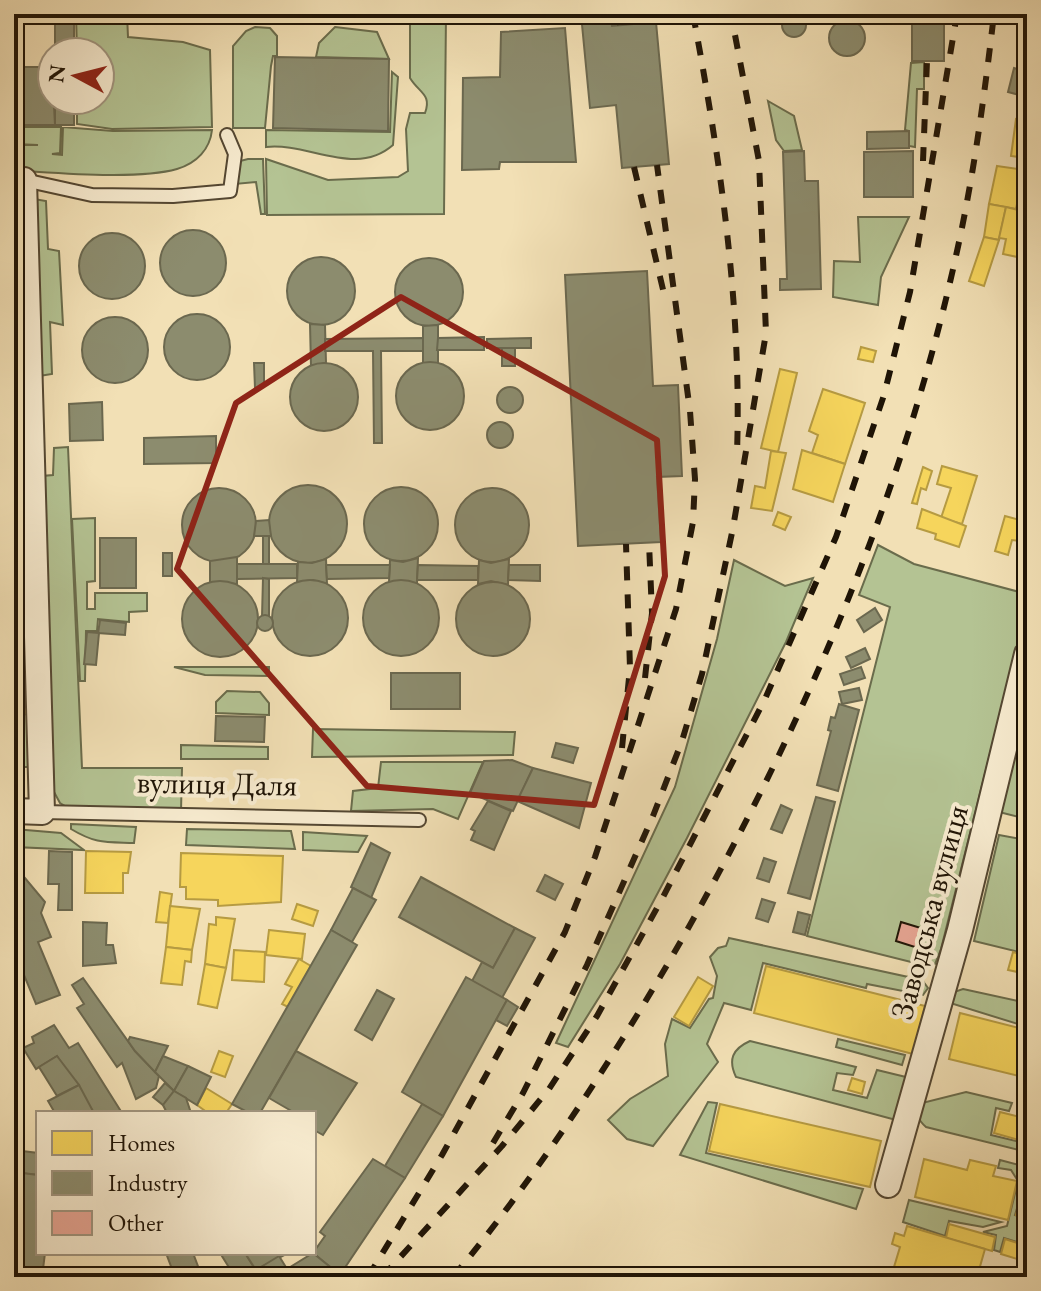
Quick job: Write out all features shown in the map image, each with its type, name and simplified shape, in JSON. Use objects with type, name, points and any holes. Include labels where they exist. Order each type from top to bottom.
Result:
[{"type":"street","points":[[19,180],[42,812]]},
{"type":"street","name":"Заводська вулиця","points":[[888,1185],[960,930],[1027,654]]},
{"type":"street","name":"вулиця Даля","points":[[14,811],[42,812]]},
{"type":"lane","points":[[19,180],[92,195],[173,196],[230,191],[235,154],[227,135]]},
{"type":"lane","name":"вулиця Даля","points":[[42,812],[419,820]]},
{"type":"highlighted area","points":[[401,297],[657,440],[665,576],[594,805],[367,786],[177,569],[236,403]]},
{"type":"green space","points":[[76,14],[127,14],[128,37],[183,42],[210,50],[212,127],[112,129],[77,124],[77,116],[116,116],[116,36],[77,36]]},
{"type":"green space","points":[[397,14],[446,14],[444,214],[267,215],[266,159],[328,180],[398,177],[408,171],[406,129],[410,113],[425,113],[427,102],[410,78],[410,19]]},
{"type":"green space","points":[[255,27],[270,28],[277,36],[277,56],[273,56],[271,66],[265,128],[233,128],[233,46],[246,31]]},
{"type":"green space","points":[[335,27],[377,32],[389,59],[316,57],[319,43]]},
{"type":"green space","points":[[924,62],[924,89],[917,89],[915,147],[909,146],[909,131],[905,130],[911,63]]},
{"type":"green space","points":[[392,72],[398,77],[393,145],[378,154],[363,159],[347,159],[298,149],[266,147],[266,130],[390,132]]},
{"type":"green space","points":[[768,101],[794,116],[802,150],[784,151],[776,140]]},
{"type":"green space","points":[[14,127],[61,127],[60,153],[52,154],[62,155],[63,127],[113,131],[212,130],[205,149],[196,159],[177,169],[97,175],[14,170],[14,145],[38,145],[14,144]]},
{"type":"green space","points":[[263,159],[265,214],[261,214],[256,182],[235,184],[236,162]]},
{"type":"green space","points":[[34,199],[46,201],[48,249],[59,251],[63,325],[50,322],[52,374],[39,376]]},
{"type":"green space","points":[[858,217],[909,217],[881,277],[878,305],[833,297],[834,261],[860,262]]},
{"type":"green space","points":[[68,447],[82,768],[182,768],[181,811],[70,809],[60,803],[54,792],[42,476],[53,475],[54,448]]},
{"type":"green space","points":[[95,518],[95,581],[87,582],[87,609],[95,609],[95,593],[147,593],[147,611],[129,612],[129,622],[98,619],[97,631],[86,631],[85,681],[80,681],[72,519]]},
{"type":"green space","points":[[878,545],[914,564],[1027,594],[1027,606],[941,949],[935,964],[927,966],[807,936],[890,607],[859,595]]},
{"type":"green space","points":[[734,560],[785,586],[813,578],[786,642],[620,964],[568,1047],[556,1043],[675,787],[717,639]]},
{"type":"green space","points":[[174,667],[269,667],[269,676],[205,675]]},
{"type":"green space","points":[[227,691],[260,692],[269,703],[269,715],[216,713],[216,702]]},
{"type":"green space","points":[[1027,701],[1027,819],[999,812]]},
{"type":"green space","points":[[30,714],[30,767],[14,767],[18,754],[14,715]]},
{"type":"green space","points":[[313,729],[515,732],[513,755],[312,757]]},
{"type":"green space","points":[[181,745],[268,747],[268,759],[181,759]]},
{"type":"green space","points":[[381,762],[483,762],[458,819],[433,809],[351,811],[353,791],[378,788]]},
{"type":"green space","points":[[71,824],[136,827],[134,843],[94,840],[71,829]]},
{"type":"green space","points":[[14,829],[61,833],[84,850],[14,847]]},
{"type":"green space","points":[[187,829],[291,831],[295,849],[186,845]]},
{"type":"green space","points":[[303,832],[367,836],[358,852],[303,850]]},
{"type":"green space","points":[[999,835],[1027,840],[1027,889],[1019,926],[1027,929],[1027,954],[974,941]]},
{"type":"green space","points":[[729,938],[922,980],[928,988],[923,995],[867,984],[866,988],[763,963],[751,1010],[724,1003],[707,1044],[718,1062],[653,1146],[627,1139],[608,1120],[630,1099],[668,1076],[665,1044],[672,1019],[690,1028],[709,999],[713,998],[717,976],[710,957],[718,948],[726,946]]},
{"type":"green space","points":[[963,989],[1027,1003],[1021,1025],[947,1002],[954,992]]},
{"type":"green space","points":[[838,1039],[905,1055],[902,1065],[836,1047]]},
{"type":"green space","points":[[750,1041],[856,1067],[853,1075],[837,1073],[833,1090],[867,1098],[877,1070],[906,1077],[896,1120],[736,1077],[733,1056]]},
{"type":"green space","points":[[966,1092],[1012,1103],[1009,1111],[996,1108],[991,1135],[1020,1142],[1027,1125],[1027,1152],[926,1127],[919,1120],[918,1104]]},
{"type":"green space","points":[[708,1102],[717,1103],[706,1153],[863,1189],[856,1209],[680,1155]]},
{"type":"green space","points":[[1000,1160],[1027,1167],[1027,1196],[1021,1195],[1015,1215],[1027,1219],[1027,1245],[1004,1238],[1000,1252],[994,1250],[996,1235],[983,1232],[1007,1226],[1018,1181],[1011,1170],[998,1168]]},
{"type":"green space","points":[[909,1200],[1001,1222],[983,1227],[949,1221],[945,1236],[903,1222]]},
{"type":"building: Homes","points":[[1016,119],[1027,121],[1027,158],[1011,156]]},
{"type":"building: Homes","points":[[997,166],[1024,170],[1016,209],[989,204]]},
{"type":"building: Homes","points":[[989,204],[1006,207],[999,240],[984,237]]},
{"type":"building: Homes","points":[[1006,207],[1027,212],[1027,259],[1003,254],[1006,239],[999,238]]},
{"type":"building: Homes","points":[[984,237],[999,240],[984,286],[969,281]]},
{"type":"building: Homes","points":[[861,347],[876,351],[873,362],[858,359]]},
{"type":"building: Homes","points":[[780,369],[797,373],[778,452],[761,448]]},
{"type":"building: Homes","points":[[823,389],[865,403],[845,464],[812,453],[818,435],[809,431]]},
{"type":"building: Homes","points":[[802,450],[845,464],[833,502],[793,489]]},
{"type":"building: Homes","points":[[771,451],[786,453],[772,511],[751,508],[755,486],[765,488]]},
{"type":"building: Homes","points":[[942,466],[977,476],[962,524],[941,518],[951,488],[937,484]]},
{"type":"building: Homes","points":[[923,467],[932,471],[926,490],[921,488],[917,504],[912,503]]},
{"type":"building: Homes","points":[[922,509],[966,526],[959,547],[935,539],[936,534],[917,528]]},
{"type":"building: Homes","points":[[778,512],[791,517],[785,530],[773,525]]},
{"type":"building: Homes","points":[[1005,516],[1024,521],[1019,541],[1012,540],[1008,555],[995,551]]},
{"type":"building: Homes","points":[[27,680],[27,713],[14,714],[14,681]]},
{"type":"building: Homes","points":[[86,851],[131,852],[128,873],[123,873],[123,893],[85,893]]},
{"type":"building: Homes","points":[[181,853],[283,856],[281,902],[218,906],[218,900],[186,899],[186,887],[180,887]]},
{"type":"building: Homes","points":[[160,892],[172,894],[168,923],[156,922]]},
{"type":"building: Homes","points":[[297,904],[318,911],[313,926],[292,919]]},
{"type":"building: Homes","points":[[170,906],[200,909],[192,950],[166,947]]},
{"type":"building: Homes","points":[[216,917],[235,919],[226,968],[205,964],[209,924],[216,925]]},
{"type":"building: Homes","points":[[269,930],[305,934],[302,959],[266,955]]},
{"type":"building: Homes","points":[[166,947],[192,950],[191,962],[185,961],[182,985],[161,983]]},
{"type":"building: Homes","points":[[234,950],[265,952],[264,982],[232,980]]},
{"type":"building: Homes","points":[[1013,952],[1027,956],[1027,974],[1008,970]]},
{"type":"building: Homes","points":[[299,959],[311,966],[288,1007],[282,1004],[292,987],[285,984]]},
{"type":"building: Homes","points":[[205,964],[226,968],[217,1008],[198,1004]]},
{"type":"building: Homes","points":[[766,966],[925,1006],[913,1054],[754,1013]]},
{"type":"building: Homes","points":[[698,977],[713,986],[689,1026],[674,1017]]},
{"type":"building: Homes","points":[[960,1013],[1023,1029],[1027,1014],[1027,1078],[949,1059]]},
{"type":"building: Homes","points":[[219,1051],[233,1056],[225,1077],[211,1072]]},
{"type":"building: Homes","points":[[852,1078],[865,1082],[862,1094],[848,1090]]},
{"type":"building: Homes","points":[[206,1088],[232,1104],[227,1111],[205,1111],[197,1105]]},
{"type":"building: Homes","points":[[720,1104],[881,1141],[870,1187],[709,1151]]},
{"type":"building: Homes","points":[[1000,1112],[1024,1118],[1019,1140],[994,1133]]},
{"type":"building: Homes","points":[[924,1159],[967,1170],[970,1160],[996,1166],[993,1176],[1017,1181],[1008,1220],[915,1197]]},
{"type":"building: Homes","points":[[1021,1196],[1027,1197],[1027,1218],[1016,1215]]},
{"type":"building: Homes","points":[[949,1224],[995,1237],[992,1251],[946,1238]]},
{"type":"building: Homes","points":[[907,1226],[985,1249],[977,1277],[891,1277],[900,1247],[892,1244],[895,1233],[904,1236]]},
{"type":"building: Homes","points":[[1005,1239],[1027,1246],[1027,1262],[1001,1254]]},
{"type":"building: Industry","points":[[794,13],[805,20],[806,25],[799,36],[794,37],[783,30],[782,25],[789,14]]},
{"type":"building: Industry","points":[[14,14],[15,67],[36,67],[36,116],[55,116],[55,125],[14,125]]},
{"type":"building: Industry","points":[[55,14],[74,14],[74,36],[55,36]]},
{"type":"building: Industry","points":[[581,14],[610,15],[612,26],[656,22],[669,164],[622,168],[616,105],[590,108]]},
{"type":"building: Industry","points":[[912,14],[944,14],[944,61],[912,61]]},
{"type":"building: Industry","points":[[847,20],[860,25],[865,38],[860,51],[847,56],[834,51],[829,38],[834,25]]},
{"type":"building: Industry","points":[[565,28],[576,162],[500,162],[499,169],[462,170],[463,78],[500,77],[501,32]]},
{"type":"building: Industry","points":[[275,57],[389,59],[388,131],[273,128]]},
{"type":"building: Industry","points":[[1014,68],[1027,72],[1027,97],[1008,92]]},
{"type":"building: Industry","points":[[55,116],[74,116],[74,125],[55,125]]},
{"type":"building: Industry","points":[[909,131],[909,148],[867,149],[867,132]]},
{"type":"building: Industry","points":[[804,151],[805,181],[818,181],[821,289],[780,290],[780,279],[787,279],[783,152]]},
{"type":"building: Industry","points":[[913,151],[913,197],[864,197],[864,152]]},
{"type":"building: Industry","points":[[186,230],[200,230],[212,235],[221,244],[226,263],[224,276],[217,287],[200,296],[186,296],[174,291],[165,282],[160,270],[160,256],[165,244],[174,235]]},
{"type":"building: Industry","points":[[105,233],[119,233],[131,238],[140,247],[145,266],[143,279],[136,290],[119,299],[105,299],[93,294],[84,285],[79,273],[79,259],[84,247],[93,238]]},
{"type":"building: Industry","points":[[321,257],[345,267],[355,291],[345,315],[321,325],[297,315],[287,291],[297,267]]},
{"type":"building: Industry","points":[[429,258],[453,268],[463,292],[453,316],[429,326],[405,316],[395,292],[405,268]]},
{"type":"building: Industry","points":[[647,271],[653,386],[678,385],[682,476],[657,477],[661,542],[578,546],[565,275]]},
{"type":"building: Industry","points":[[190,314],[204,314],[216,319],[225,328],[230,347],[228,360],[221,371],[204,380],[190,380],[178,375],[169,366],[164,354],[164,340],[169,328],[178,319]]},
{"type":"building: Industry","points":[[108,317],[122,317],[134,322],[143,331],[148,350],[146,363],[139,374],[122,383],[108,383],[96,378],[87,369],[82,357],[82,343],[87,331],[96,322]]},
{"type":"building: Industry","points":[[310,324],[325,325],[326,363],[311,366]]},
{"type":"building: Industry","points":[[438,325],[438,364],[423,363],[423,326]]},
{"type":"building: Industry","points":[[484,337],[484,350],[437,350],[438,338]]},
{"type":"building: Industry","points":[[423,338],[423,351],[381,351],[382,443],[374,443],[373,351],[325,351],[325,339]]},
{"type":"building: Industry","points":[[531,338],[531,348],[487,348],[487,339]]},
{"type":"building: Industry","points":[[502,348],[515,348],[515,366],[502,366]]},
{"type":"building: Industry","points":[[430,362],[454,372],[464,396],[454,420],[430,430],[406,420],[396,396],[406,372]]},
{"type":"building: Industry","points":[[254,363],[264,363],[264,387],[255,388]]},
{"type":"building: Industry","points":[[324,363],[348,373],[358,397],[348,421],[324,431],[300,421],[290,397],[300,373]]},
{"type":"building: Industry","points":[[510,387],[519,391],[523,400],[519,409],[510,413],[501,409],[497,400],[501,391]]},
{"type":"building: Industry","points":[[102,402],[103,440],[70,441],[69,404]]},
{"type":"building: Industry","points":[[500,422],[509,426],[513,435],[509,444],[500,448],[491,444],[487,435],[491,426]]},
{"type":"building: Industry","points":[[216,436],[216,463],[144,464],[144,438]]},
{"type":"building: Industry","points":[[308,485],[323,488],[336,496],[344,509],[347,524],[344,539],[336,552],[323,560],[308,563],[293,560],[280,552],[272,539],[269,524],[272,509],[280,496],[293,488]]},
{"type":"building: Industry","points":[[401,487],[422,493],[432,503],[438,524],[432,545],[422,555],[401,561],[380,555],[370,545],[364,524],[370,503],[380,493]]},
{"type":"building: Industry","points":[[219,488],[233,491],[245,499],[253,511],[256,525],[253,539],[245,551],[233,559],[219,562],[205,559],[193,551],[185,539],[182,525],[185,511],[193,499],[205,491]]},
{"type":"building: Industry","points":[[492,488],[513,494],[523,504],[529,525],[523,546],[513,556],[492,562],[471,556],[461,546],[455,525],[461,504],[471,494]]},
{"type":"building: Industry","points":[[269,520],[271,536],[254,536],[256,521]]},
{"type":"building: Industry","points":[[263,536],[269,536],[269,564],[263,564]]},
{"type":"building: Industry","points":[[100,538],[136,538],[136,588],[100,588]]},
{"type":"building: Industry","points":[[163,553],[172,553],[172,576],[163,576]]},
{"type":"building: Industry","points":[[237,557],[237,584],[210,582],[210,561]]},
{"type":"building: Industry","points":[[418,558],[417,584],[389,582],[390,560],[403,562]]},
{"type":"building: Industry","points":[[326,559],[327,584],[313,580],[297,582],[298,562],[312,563]]},
{"type":"building: Industry","points":[[509,559],[508,585],[491,581],[478,584],[479,560],[491,563]]},
{"type":"building: Industry","points":[[237,564],[297,564],[297,578],[237,579]]},
{"type":"building: Industry","points":[[326,565],[390,565],[389,578],[327,579]]},
{"type":"building: Industry","points":[[418,565],[478,566],[478,580],[417,580]]},
{"type":"building: Industry","points":[[509,565],[540,565],[540,581],[508,580]]},
{"type":"building: Industry","points":[[263,578],[269,579],[269,617],[262,617]]},
{"type":"building: Industry","points":[[310,580],[324,583],[337,591],[345,604],[348,618],[345,632],[337,645],[324,653],[310,656],[296,653],[283,645],[275,632],[272,618],[275,604],[283,591],[296,583]]},
{"type":"building: Industry","points":[[401,580],[415,583],[428,591],[436,604],[439,618],[436,632],[428,645],[415,653],[401,656],[387,653],[374,645],[366,632],[363,618],[366,604],[374,591],[387,583]]},
{"type":"building: Industry","points":[[213,581],[227,581],[241,587],[252,598],[258,619],[255,634],[247,646],[227,657],[213,657],[199,651],[188,640],[182,626],[182,612],[188,598],[199,587]]},
{"type":"building: Industry","points":[[486,582],[500,582],[514,588],[524,598],[530,619],[524,640],[514,650],[500,656],[486,656],[472,650],[462,640],[456,626],[456,612],[462,598],[472,588]]},
{"type":"building: Industry","points":[[875,608],[882,620],[864,632],[857,620]]},
{"type":"building: Industry","points":[[265,615],[273,623],[265,631],[257,623]]},
{"type":"building: Industry","points":[[100,620],[126,623],[125,635],[98,633]]},
{"type":"building: Industry","points":[[87,632],[99,633],[96,665],[84,664]]},
{"type":"building: Industry","points":[[865,648],[870,659],[851,668],[846,657]]},
{"type":"building: Industry","points":[[861,667],[865,678],[844,685],[840,674]]},
{"type":"building: Industry","points":[[391,673],[460,673],[460,709],[391,709]]},
{"type":"building: Industry","points":[[859,688],[862,700],[842,704],[839,692]]},
{"type":"building: Industry","points":[[839,704],[859,710],[838,791],[817,785],[831,731],[828,730],[831,717],[835,718]]},
{"type":"building: Industry","points":[[216,716],[265,717],[264,742],[215,741]]},
{"type":"building: Industry","points":[[556,743],[578,748],[573,763],[552,757]]},
{"type":"building: Industry","points":[[512,760],[533,768],[513,811],[470,793],[484,761]]},
{"type":"building: Industry","points":[[533,768],[591,783],[579,828],[517,801]]},
{"type":"building: Industry","points":[[816,797],[835,802],[810,899],[788,893]]},
{"type":"building: Industry","points":[[488,801],[511,811],[494,850],[471,840],[475,831],[471,829]]},
{"type":"building: Industry","points":[[781,805],[792,810],[782,833],[771,829]]},
{"type":"building: Industry","points":[[371,843],[390,853],[371,898],[351,887]]},
{"type":"building: Industry","points":[[49,851],[72,852],[72,910],[58,910],[59,884],[48,884]]},
{"type":"building: Industry","points":[[764,858],[776,862],[769,882],[757,878]]},
{"type":"building: Industry","points":[[14,865],[45,902],[41,913],[51,937],[38,942],[60,995],[36,1004],[14,951]]},
{"type":"building: Industry","points":[[545,875],[563,884],[555,900],[537,891]]},
{"type":"building: Industry","points":[[421,877],[515,928],[493,968],[399,917]]},
{"type":"building: Industry","points":[[353,888],[376,900],[352,942],[331,930]]},
{"type":"building: Industry","points":[[762,899],[775,903],[768,922],[756,918]]},
{"type":"building: Industry","points":[[798,912],[810,915],[805,935],[793,932]]},
{"type":"building: Industry","points":[[83,922],[107,923],[106,945],[113,945],[116,963],[83,966]]},
{"type":"building: Industry","points":[[515,928],[535,938],[502,998],[472,981],[482,962],[493,968]]},
{"type":"building: Industry","points":[[331,930],[357,945],[261,1111],[245,1111],[232,1104]]},
{"type":"building: Industry","points":[[466,977],[507,1000],[443,1116],[402,1092]]},
{"type":"building: Industry","points":[[83,978],[135,1051],[159,1076],[156,1088],[136,1099],[122,1063],[117,1067],[77,1008],[84,1004],[72,985]]},
{"type":"building: Industry","points":[[377,990],[394,999],[372,1040],[355,1030]]},
{"type":"building: Industry","points":[[507,1000],[518,1007],[507,1026],[496,1020]]},
{"type":"building: Industry","points":[[54,1025],[69,1048],[78,1043],[121,1111],[93,1111],[57,1056],[36,1069],[23,1048],[34,1043],[32,1037]]},
{"type":"building: Industry","points":[[130,1037],[168,1046],[155,1072],[135,1051],[128,1041]]},
{"type":"building: Industry","points":[[296,1051],[357,1083],[323,1135],[316,1131],[316,1111],[292,1111],[269,1098]]},
{"type":"building: Industry","points":[[57,1056],[79,1085],[57,1096],[39,1067]]},
{"type":"building: Industry","points":[[163,1056],[188,1066],[174,1091],[155,1072]]},
{"type":"building: Industry","points":[[188,1066],[211,1077],[197,1105],[174,1091]]},
{"type":"building: Industry","points":[[165,1083],[174,1091],[163,1105],[153,1097]]},
{"type":"building: Industry","points":[[79,1085],[93,1111],[54,1111],[48,1101]]},
{"type":"building: Industry","points":[[174,1091],[186,1098],[190,1111],[166,1111],[163,1105]]},
{"type":"building: Industry","points":[[422,1104],[443,1116],[405,1178],[385,1166]]},
{"type":"building: Industry","points":[[22,1151],[36,1153],[36,1175],[19,1173]]},
{"type":"building: Industry","points":[[373,1159],[405,1178],[340,1275],[315,1255],[325,1236],[320,1232]]},
{"type":"building: Industry","points":[[14,1172],[36,1175],[36,1255],[45,1255],[42,1277],[14,1277]]},
{"type":"building: Industry","points":[[167,1255],[194,1255],[202,1277],[175,1277]]},
{"type":"building: Industry","points":[[221,1255],[246,1255],[260,1277],[235,1277]]},
{"type":"building: Industry","points":[[246,1255],[284,1255],[256,1270]]},
{"type":"building: Industry","points":[[310,1255],[315,1255],[340,1275],[292,1277],[287,1269]]},
{"type":"building: Industry","points":[[279,1256],[292,1277],[260,1277],[256,1270]]},
{"type":"building: Other","points":[[901,922],[924,929],[918,948],[896,941]]},
{"type":"railway","points":[[619,14],[620,25]]},
{"type":"railway","points":[[643,14],[644,23]]},
{"type":"railway","points":[[693,14],[727,232],[736,343],[737,453]]},
{"type":"railway","points":[[493,1143],[523,1093],[587,965],[653,816],[682,741],[702,674],[733,528],[766,333],[759,161],[731,14]]},
{"type":"railway","points":[[382,1277],[502,1146],[549,1089],[597,1016],[662,899],[765,699],[836,537],[884,395],[910,292],[957,14]]},
{"type":"railway","points":[[453,1277],[568,1123],[670,960],[762,789],[843,613],[878,522],[936,337],[970,185],[994,14]]},
{"type":"railway","points":[[923,161],[927,61]]},
{"type":"railway","points":[[368,1277],[442,1155],[565,932],[595,857],[676,609],[693,522],[695,479],[690,411],[657,165]]},
{"type":"railway","points":[[634,167],[665,298]]},
{"type":"railway","points":[[645,678],[652,613],[649,543]]},
{"type":"railway","points":[[622,748],[630,668],[626,544]]}]
